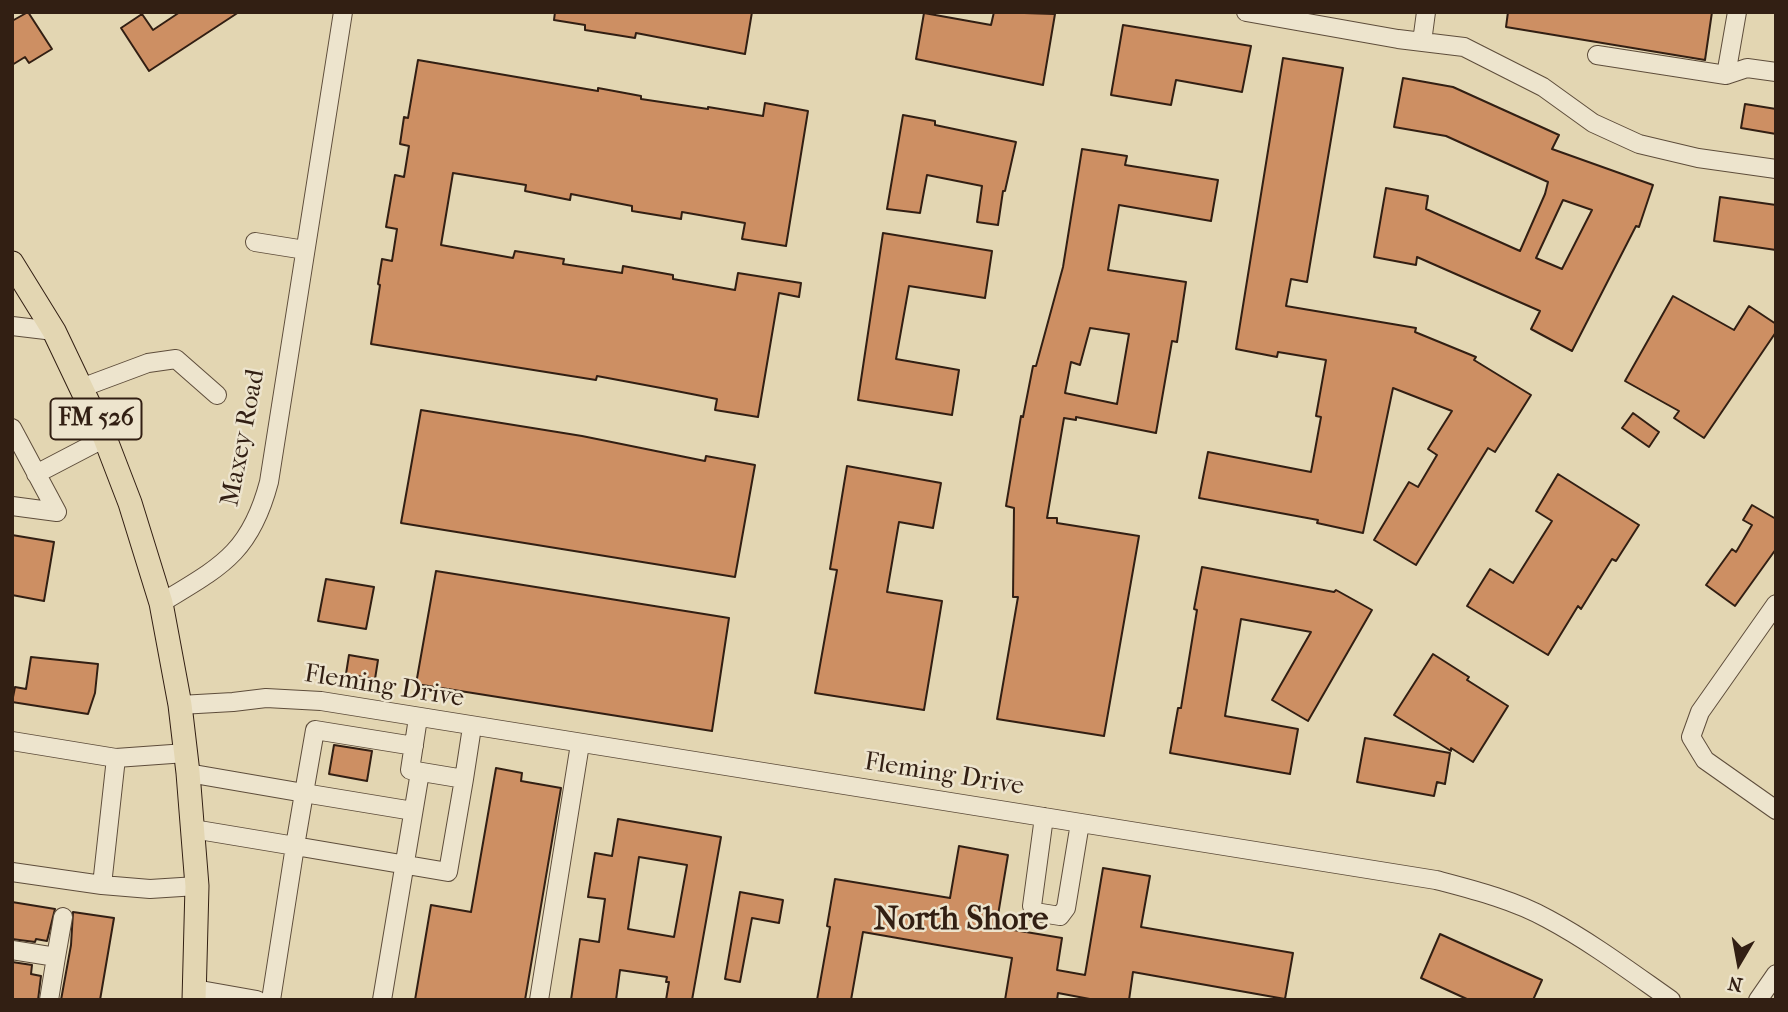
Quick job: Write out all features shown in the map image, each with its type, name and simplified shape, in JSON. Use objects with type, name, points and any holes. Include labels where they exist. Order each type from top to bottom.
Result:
[{"type":"main road","name":"FM 526","points":[[12,263],[54,331],[105,438],[130,503],[161,603],[180,705],[193,829],[197,886],[195,995]]},
{"type":"street","name":"Maxey Road","points":[[161,603],[214,570],[235,552],[252,531],[263,505],[269,482],[343,12]]},
{"type":"street","points":[[1246,12],[1464,47],[1543,87],[1593,122],[1639,144],[1698,158],[1776,169]]},
{"type":"street","points":[[1422,42],[1426,12]]},
{"type":"street","points":[[1726,75],[1737,12]]},
{"type":"street","points":[[1597,55],[1726,75],[1747,68],[1776,72]]},
{"type":"street","points":[[255,242],[305,250]]},
{"type":"street","points":[[12,326],[54,331]]},
{"type":"street","points":[[81,388],[148,363],[176,359],[217,395]]},
{"type":"street","points":[[12,428],[26,463],[57,512],[12,506]]},
{"type":"street","points":[[26,463],[105,438]]},
{"type":"street","points":[[1776,604],[1700,712],[1691,737],[1706,760],[1776,810]]},
{"type":"street","name":"Fleming Drive","points":[[180,705],[266,698],[321,701],[1436,880],[1486,894],[1547,918],[1604,953],[1671,1000]]},
{"type":"street","points":[[418,718],[410,770],[464,779]]},
{"type":"street","points":[[193,829],[448,872],[472,727]]},
{"type":"street","points":[[271,1000],[315,730],[414,746]]},
{"type":"street","points":[[12,741],[116,758],[187,763],[304,793],[413,811]]},
{"type":"street","points":[[539,1000],[580,744]]},
{"type":"street","points":[[102,885],[116,758]]},
{"type":"street","points":[[382,1000],[420,772]]},
{"type":"street","points":[[1044,817],[1031,906],[1035,912],[1060,916],[1066,908],[1080,823]]},
{"type":"street","points":[[12,872],[150,889],[197,886]]},
{"type":"street","points":[[49,1000],[63,917]]},
{"type":"street","points":[[12,950],[56,957]]},
{"type":"street","points":[[1758,1000],[1776,974]]},
{"type":"street","points":[[195,995],[257,1000]]},
{"type":"building","points":[[28,12],[52,49],[29,63],[25,57],[12,65],[12,21]]},
{"type":"building","points":[[180,12],[239,12],[149,71],[121,28],[142,14],[153,30]]},
{"type":"building","points":[[555,12],[752,12],[745,54],[636,33],[635,38],[585,30],[585,25],[554,20]]},
{"type":"building","points":[[994,12],[1055,14],[1043,85],[916,59],[924,13],[991,25]]},
{"type":"building","points":[[1508,12],[1712,12],[1705,60],[1506,27]]},
{"type":"building","points":[[1123,25],[1251,46],[1242,92],[1176,80],[1171,105],[1111,95]]},
{"type":"building","points":[[1283,58],[1343,68],[1307,282],[1291,279],[1286,306],[1416,328],[1415,332],[1476,357],[1474,360],[1531,395],[1495,452],[1488,448],[1416,565],[1374,540],[1409,482],[1418,487],[1437,455],[1428,449],[1452,411],[1393,388],[1363,533],[1317,523],[1318,520],[1199,498],[1208,452],[1311,472],[1321,417],[1316,416],[1326,360],[1278,352],[1277,357],[1236,349]]},
{"type":"building","points":[[418,60],[598,91],[598,88],[641,96],[641,99],[708,109],[763,116],[765,103],[808,111],[786,246],[742,239],[745,223],[682,212],[681,219],[632,211],[632,206],[571,194],[570,200],[525,191],[526,185],[453,173],[441,245],[513,258],[515,251],[564,259],[563,264],[622,273],[623,266],[673,275],[673,279],[735,290],[738,273],[801,283],[799,297],[779,293],[758,417],[715,410],[717,399],[661,388],[597,376],[596,380],[371,344],[382,259],[392,261],[397,229],[386,227],[395,175],[404,177],[409,146],[400,144],[404,117],[408,118]]},
{"type":"building","points":[[1403,78],[1453,87],[1559,135],[1552,149],[1653,185],[1639,227],[1636,226],[1572,351],[1531,329],[1540,311],[1417,257],[1416,265],[1374,257],[1386,188],[1428,196],[1426,209],[1520,251],[1548,182],[1446,136],[1394,127]],"holes":[[[1563,200],[1592,210],[1562,269],[1536,258]]]},
{"type":"building","points":[[1745,104],[1776,109],[1776,134],[1741,128]]},
{"type":"building","points":[[903,115],[935,121],[935,125],[1016,142],[1003,191],[998,225],[977,222],[982,186],[927,175],[920,213],[887,209]]},
{"type":"building","points":[[1082,149],[1127,156],[1125,165],[1218,180],[1211,221],[1119,205],[1108,270],[1186,282],[1177,342],[1172,341],[1156,433],[1076,417],[1076,420],[1064,418],[1047,518],[1057,518],[1057,523],[1139,536],[1104,736],[997,719],[1018,597],[1013,597],[1014,508],[1006,506],[1021,416],[1023,417],[1033,366],[1036,366],[1063,267]],"holes":[[[1090,328],[1129,334],[1117,404],[1065,393],[1071,362],[1080,365]]]},
{"type":"building","points":[[1720,197],[1776,205],[1776,250],[1714,241]]},
{"type":"building","points":[[883,233],[992,251],[985,298],[909,286],[896,359],[959,370],[952,415],[858,400]]},
{"type":"building","points":[[1673,296],[1734,330],[1749,306],[1776,324],[1776,332],[1704,438],[1674,418],[1679,411],[1625,381]]},
{"type":"building","points":[[421,410],[582,436],[705,461],[706,456],[755,465],[735,577],[401,523]]},
{"type":"building","points":[[1633,413],[1659,432],[1649,447],[1622,428]]},
{"type":"building","points":[[847,466],[941,483],[933,528],[899,522],[887,592],[942,601],[924,710],[815,693],[837,570],[830,569]]},
{"type":"building","points":[[1558,474],[1639,525],[1616,561],[1612,559],[1581,609],[1578,606],[1548,655],[1467,606],[1490,569],[1513,583],[1552,521],[1536,511]]},
{"type":"building","points":[[1752,505],[1776,519],[1776,549],[1735,606],[1706,585],[1732,549],[1736,552],[1752,525],[1743,520]]},
{"type":"building","points":[[12,535],[54,542],[44,601],[12,595]]},
{"type":"building","points":[[1202,567],[1334,592],[1336,590],[1372,610],[1308,721],[1272,700],[1311,632],[1241,619],[1225,716],[1298,729],[1290,774],[1170,753],[1178,708],[1181,708]]},
{"type":"building","points":[[436,571],[729,618],[712,731],[416,684]]},
{"type":"building","points":[[326,579],[374,587],[366,629],[318,621]]},
{"type":"building","points":[[1433,654],[1508,706],[1473,762],[1394,715]]},
{"type":"building","points":[[349,655],[378,660],[375,679],[346,674]]},
{"type":"building","points":[[31,657],[98,664],[95,693],[88,714],[12,702],[15,687],[26,689]]},
{"type":"building","points":[[1365,738],[1450,753],[1445,784],[1437,782],[1434,796],[1357,782]]},
{"type":"building","points":[[334,745],[372,751],[367,781],[329,774]]},
{"type":"building","points":[[496,768],[522,773],[521,781],[561,788],[525,1000],[415,1000],[431,905],[471,912]]},
{"type":"building","points":[[618,819],[721,837],[692,1000],[666,1000],[669,982],[666,982],[667,977],[620,970],[616,1000],[571,1000],[580,939],[599,942],[605,899],[588,897],[595,853],[612,856]],"holes":[[[639,857],[687,865],[674,937],[628,929]]]},
{"type":"building","points":[[959,846],[1008,855],[996,927],[1062,938],[1057,970],[1085,975],[1103,868],[1150,876],[1141,927],[1293,953],[1285,999],[1133,972],[1129,1000],[1095,1000],[1058,993],[1057,1000],[1005,1000],[1012,958],[863,932],[851,1000],[817,1000],[830,927],[827,926],[835,879],[950,898]]},
{"type":"building","points":[[740,892],[783,900],[779,923],[752,918],[740,982],[725,979]]},
{"type":"building","points":[[12,902],[55,909],[47,941],[12,939]]},
{"type":"building","points":[[73,912],[114,918],[100,1000],[61,1000],[71,945]]},
{"type":"building","points":[[1440,934],[1542,980],[1533,1000],[1469,1000],[1421,978]]},
{"type":"building","points":[[12,962],[32,965],[31,974],[41,976],[38,1000],[12,1000]]},
{"type":"district","name":"North Shore","points":[[961,921]]}]
